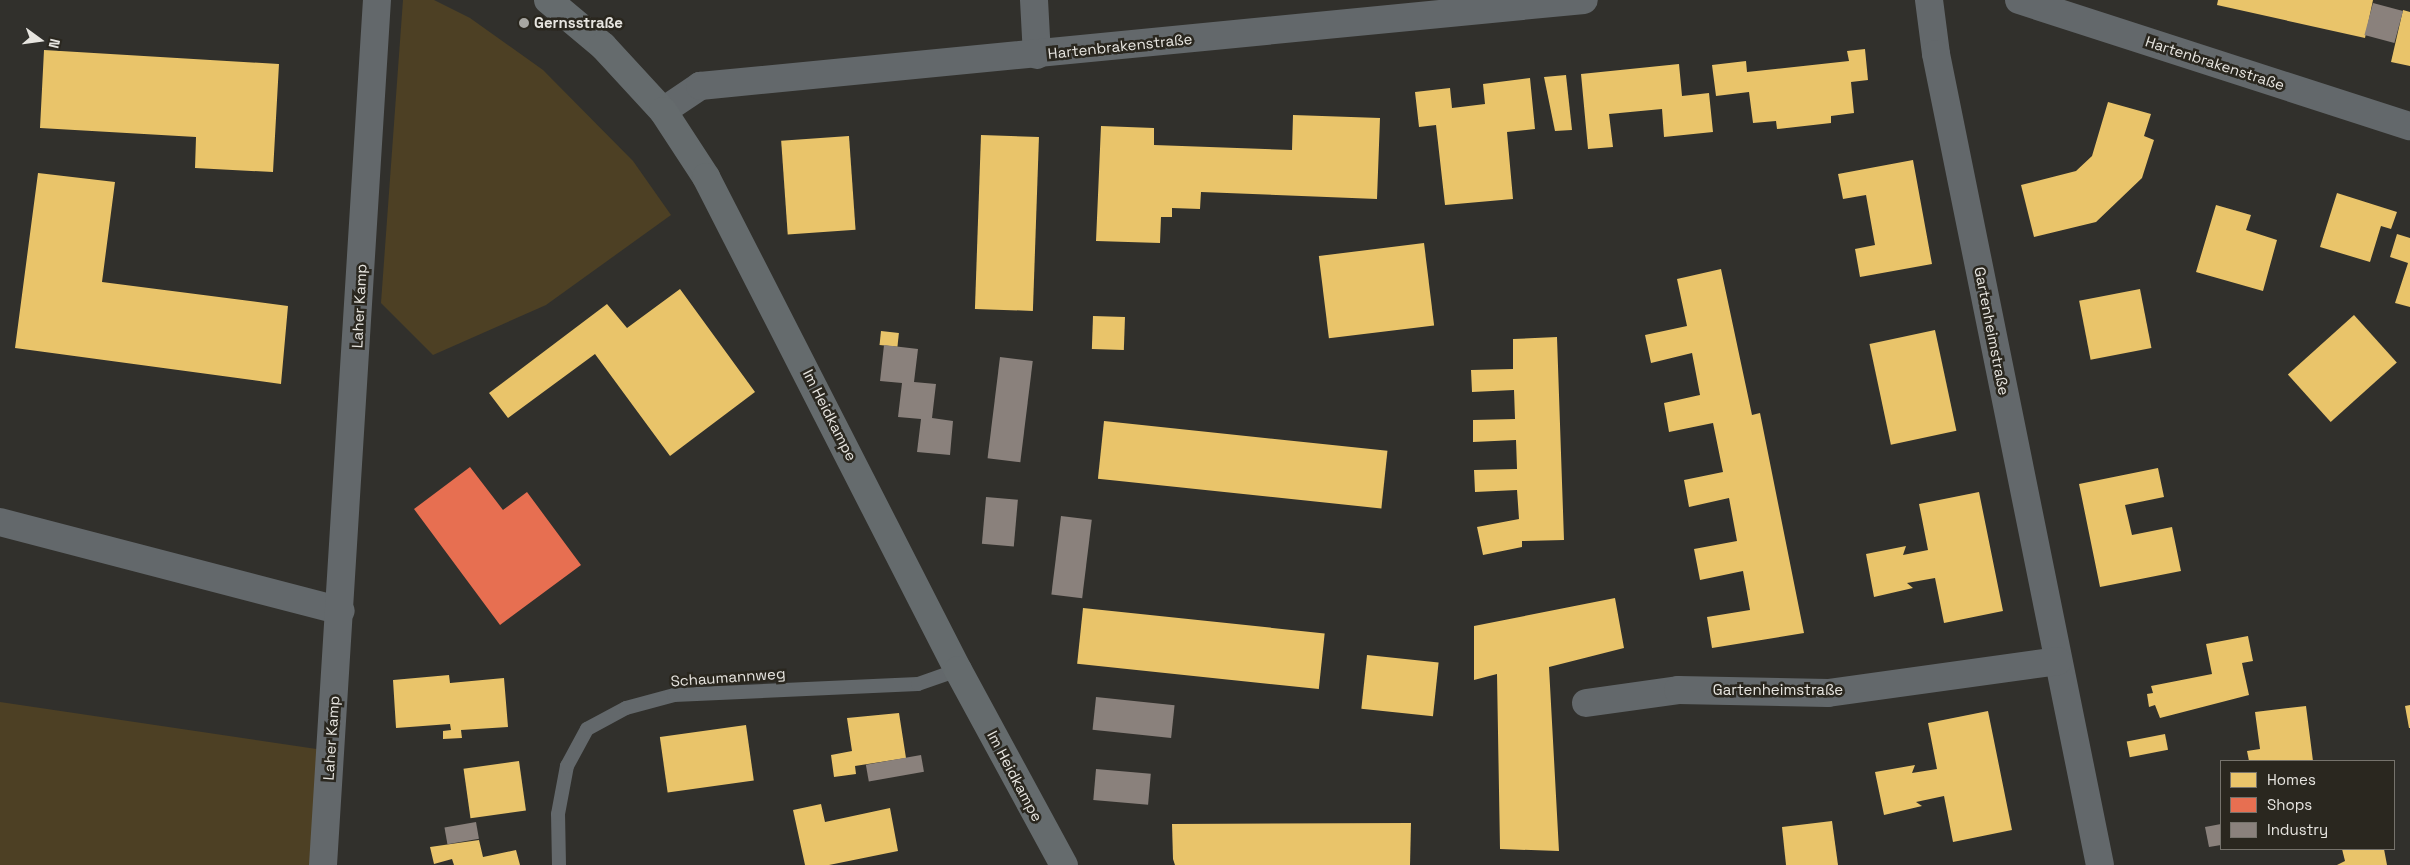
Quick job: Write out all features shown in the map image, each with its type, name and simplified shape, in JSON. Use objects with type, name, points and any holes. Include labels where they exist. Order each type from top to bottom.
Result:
[{"type":"street","name":"Laher Kamp","points":[[323,865],[341,611],[377,0]]},
{"type":"street","name":"Im Heidkampe","points":[[548,0],[603,46],[663,111],[746,249],[958,670],[1064,865]]},
{"type":"street","points":[[1034,0],[1037,55]]},
{"type":"street","name":"Hartenbrakenstraße","points":[[663,111],[700,86],[1037,55],[1584,0]]},
{"type":"street","name":"Gartenheimstraße","points":[[1929,0],[1936,54],[2100,865]]},
{"type":"street","name":"Hartenbrakenstraße","points":[[2019,0],[2410,126]]},
{"type":"street","points":[[0,522],[341,611]]},
{"type":"street","name":"Gartenheimstraße","points":[[1586,703],[1678,690],[1828,693],[2058,661]]},
{"type":"lane","name":"Schaumannweg","points":[[559,865],[558,814],[567,766],[587,729],[626,708],[674,695],[918,684],[958,670]]},
{"type":"shaded area","points":[[403,0],[434,0],[470,18],[543,70],[633,161],[671,215],[546,305],[433,355],[381,303]]},
{"type":"shaded area","points":[[0,702],[330,751],[323,865],[0,865]]},
{"type":"building: Homes","points":[[2218,0],[2373,0],[2365,38],[2217,5]]},
{"type":"building: Homes","points":[[2403,10],[2410,12],[2410,66],[2391,62]]},
{"type":"building: Homes","points":[[1865,49],[1868,80],[1851,82],[1854,113],[1831,116],[1831,123],[1777,129],[1776,121],[1753,123],[1749,92],[1716,96],[1712,65],[1746,61],[1747,72],[1849,61],[1847,51]]},
{"type":"building: Homes","points":[[44,50],[279,64],[273,172],[195,168],[196,137],[40,128]]},
{"type":"building: Homes","points":[[1679,64],[1682,96],[1709,93],[1713,132],[1664,137],[1662,109],[1609,114],[1613,147],[1588,149],[1581,74]]},
{"type":"building: Homes","points":[[1566,75],[1572,130],[1555,131],[1544,77]]},
{"type":"building: Homes","points":[[1530,78],[1535,129],[1507,132],[1513,199],[1445,205],[1436,125],[1419,127],[1415,92],[1450,88],[1452,108],[1485,104],[1483,84]]},
{"type":"building: Homes","points":[[2108,102],[2151,114],[2144,136],[2154,140],[2142,178],[2096,222],[2034,237],[2021,185],[2076,171],[2092,156]]},
{"type":"building: Homes","points":[[1293,115],[1380,118],[1377,199],[1201,192],[1200,209],[1172,208],[1172,217],[1161,217],[1160,243],[1096,241],[1101,126],[1154,128],[1154,145],[1292,150]]},
{"type":"building: Homes","points":[[981,135],[1039,137],[1033,311],[975,309]]},
{"type":"building: Homes","points":[[849,136],[856,230],[788,235],[781,141]]},
{"type":"building: Homes","points":[[1913,160],[1932,264],[1860,277],[1855,249],[1875,245],[1866,195],[1843,199],[1838,174]]},
{"type":"building: Homes","points":[[38,173],[115,182],[102,282],[288,306],[281,384],[15,348]]},
{"type":"building: Homes","points":[[2337,193],[2397,212],[2391,229],[2381,226],[2370,262],[2320,247]]},
{"type":"building: Homes","points":[[2216,205],[2251,215],[2246,230],[2277,240],[2263,291],[2196,272]]},
{"type":"building: Homes","points":[[2397,234],[2410,238],[2410,307],[2395,303],[2408,263],[2390,257]]},
{"type":"building: Homes","points":[[1424,243],[1434,325],[1329,338],[1319,256]]},
{"type":"building: Homes","points":[[1721,269],[1752,415],[1760,413],[1804,633],[1712,648],[1707,617],[1750,610],[1743,571],[1700,580],[1694,549],[1737,541],[1729,498],[1689,507],[1684,480],[1723,472],[1713,423],[1669,432],[1664,403],[1700,395],[1692,353],[1651,363],[1645,335],[1687,326],[1677,279]]},
{"type":"building: Homes","points":[[680,289],[755,392],[670,456],[595,354],[508,418],[489,393],[607,304],[627,328]]},
{"type":"building: Homes","points":[[2140,289],[2151,348],[2091,360],[2079,301]]},
{"type":"building: Homes","points":[[2354,315],[2397,363],[2331,422],[2288,375]]},
{"type":"building: Homes","points":[[1093,316],[1125,317],[1124,350],[1092,349]]},
{"type":"building: Homes","points":[[1935,330],[1956,431],[1891,445],[1869,344]]},
{"type":"building: Homes","points":[[881,331],[899,333],[897,347],[880,345]]},
{"type":"building: Homes","points":[[1557,337],[1564,540],[1522,541],[1522,547],[1483,555],[1477,527],[1519,519],[1517,490],[1475,492],[1474,470],[1517,469],[1516,440],[1473,442],[1473,420],[1515,419],[1514,390],[1472,392],[1471,370],[1513,369],[1513,339]]},
{"type":"building: Homes","points":[[1104,421],[1387,451],[1381,508],[1098,479]]},
{"type":"building: Homes","points":[[2158,468],[2164,497],[2125,505],[2132,535],[2172,527],[2181,571],[2100,587],[2079,484]]},
{"type":"building: Homes","points":[[1979,492],[2003,611],[1944,623],[1935,578],[1907,583],[1913,588],[1874,597],[1866,554],[1906,546],[1903,555],[1928,550],[1919,504]]},
{"type":"building: Homes","points":[[1615,598],[1624,648],[1549,667],[1559,851],[1500,849],[1497,674],[1474,680],[1474,626]]},
{"type":"building: Homes","points":[[1083,608],[1325,633],[1319,689],[1077,664]]},
{"type":"building: Homes","points":[[2248,636],[2253,661],[2242,663],[2249,695],[2160,718],[2155,705],[2149,707],[2147,694],[2153,693],[2151,686],[2212,674],[2206,644]]},
{"type":"building: Homes","points":[[1367,655],[1439,663],[1433,716],[1361,709]]},
{"type":"building: Homes","points":[[449,675],[450,683],[504,678],[508,727],[461,730],[462,738],[443,739],[443,731],[451,730],[450,724],[396,728],[393,680]]},
{"type":"building: Homes","points":[[2410,705],[2410,728],[2409,728],[2405,706]]},
{"type":"building: Homes","points":[[2306,706],[2313,760],[2249,760],[2247,751],[2260,749],[2255,712]]},
{"type":"building: Homes","points":[[1988,711],[2012,830],[1953,842],[1944,796],[1916,802],[1922,806],[1884,815],[1875,772],[1915,765],[1912,773],[1937,769],[1928,723]]},
{"type":"building: Homes","points":[[899,713],[906,758],[855,766],[856,774],[834,777],[831,755],[852,751],[847,718]]},
{"type":"building: Homes","points":[[746,725],[754,780],[668,793],[660,737]]},
{"type":"building: Homes","points":[[2165,734],[2168,750],[2130,757],[2127,741]]},
{"type":"building: Homes","points":[[519,761],[526,811],[471,818],[464,769]]},
{"type":"building: Homes","points":[[821,804],[825,822],[890,808],[898,851],[829,865],[805,865],[793,810]]},
{"type":"building: Homes","points":[[1832,821],[1838,865],[1786,865],[1782,827]]},
{"type":"building: Homes","points":[[1411,823],[1410,865],[1175,865],[1173,859],[1172,824]]},
{"type":"building: Homes","points":[[479,840],[483,857],[516,850],[520,865],[454,865],[452,859],[434,864],[430,847]]},
{"type":"building: Homes","points":[[2342,850],[2384,850],[2387,865],[2337,865],[2345,861]]},
{"type":"building: Shops","points":[[470,467],[503,510],[527,492],[581,565],[500,625],[414,509]]},
{"type":"building: Industry","points":[[2373,3],[2403,11],[2394,43],[2364,35]]},
{"type":"building: Industry","points":[[884,345],[918,349],[914,382],[936,384],[932,418],[953,421],[950,455],[917,452],[921,419],[898,417],[902,383],[880,381]]},
{"type":"building: Industry","points":[[1000,357],[1033,361],[1020,462],[988,458]]},
{"type":"building: Industry","points":[[986,497],[1018,500],[1014,547],[982,544]]},
{"type":"building: Industry","points":[[1061,516],[1092,520],[1082,598],[1051,594]]},
{"type":"building: Industry","points":[[1096,697],[1175,705],[1171,738],[1093,730]]},
{"type":"building: Industry","points":[[921,755],[924,772],[869,781],[866,765]]},
{"type":"building: Industry","points":[[1096,769],[1151,774],[1148,805],[1093,800]]},
{"type":"building: Industry","points":[[476,822],[479,839],[447,844],[444,828]]},
{"type":"building: Industry","points":[[2220,824],[2220,845],[2209,847],[2205,827]]},
{"type":"place","name":"Gernsstraße","points":[[524,23]]}]
